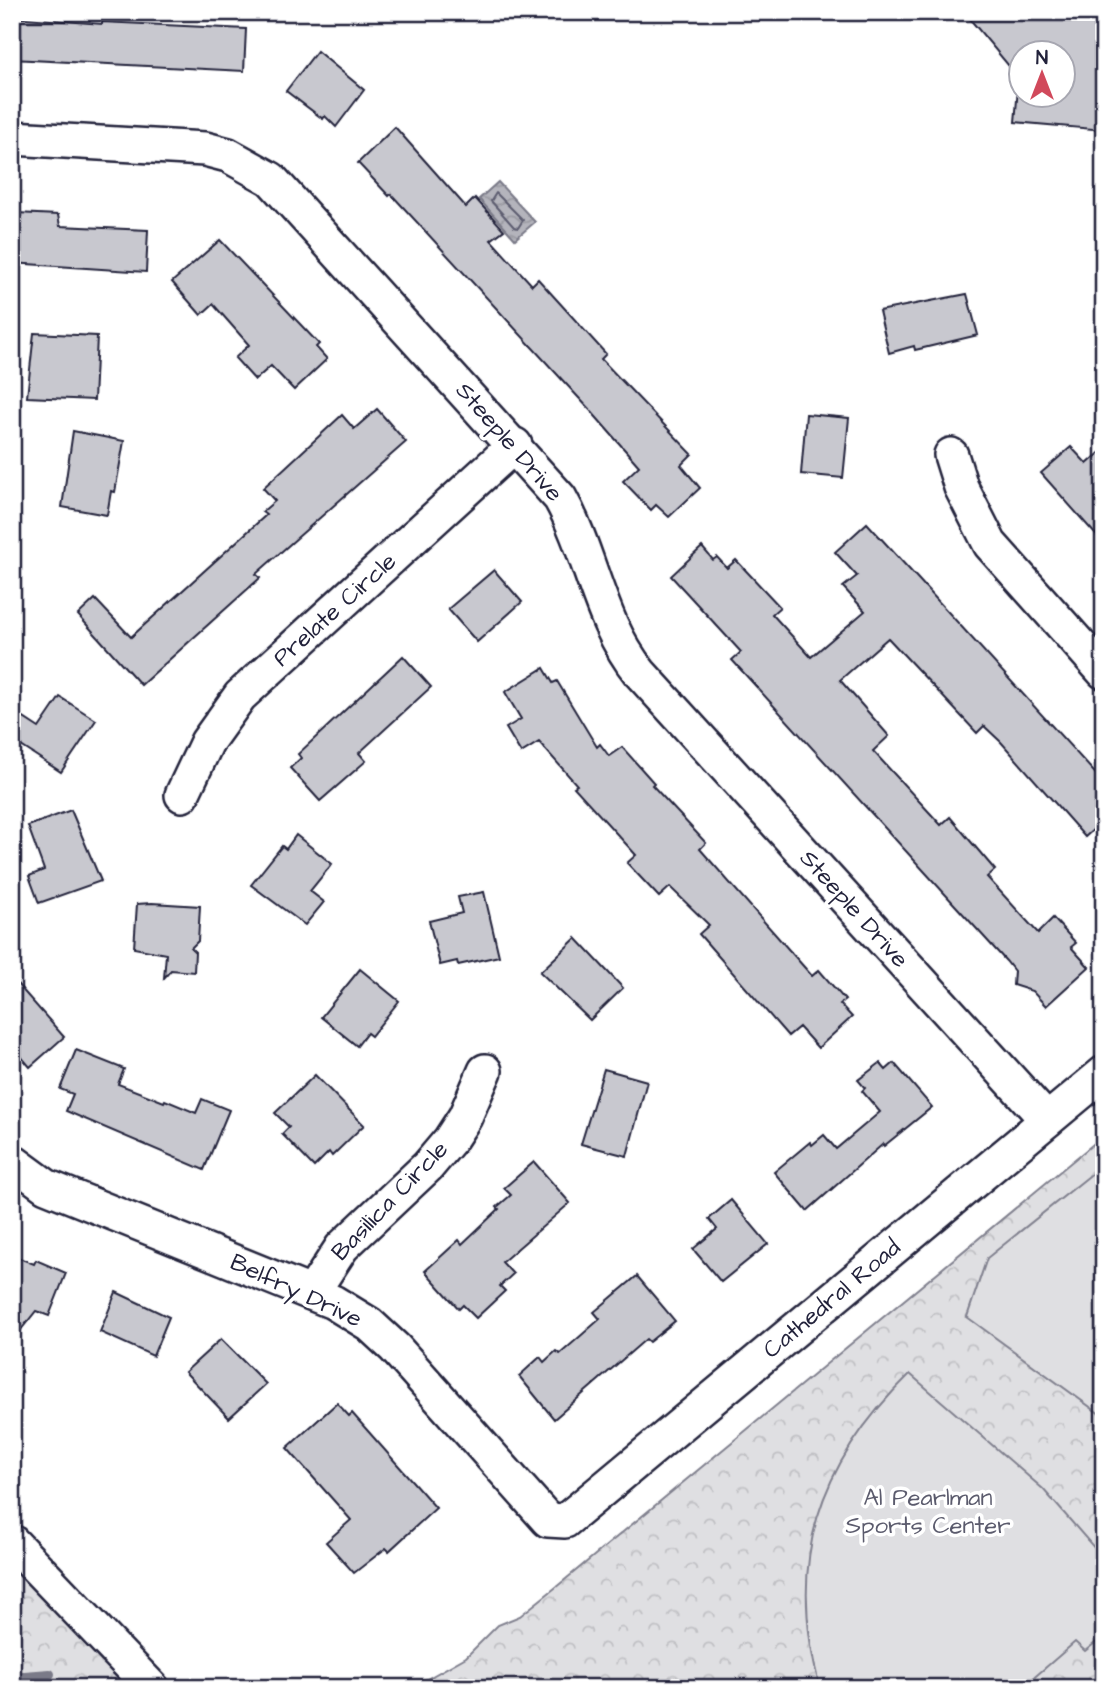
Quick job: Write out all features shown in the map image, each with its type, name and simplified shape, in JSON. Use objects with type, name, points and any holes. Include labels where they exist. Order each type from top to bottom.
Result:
[{"type":"street","name":"Steeple Drive","points":[[12,138],[182,145],[228,155],[271,178],[515,445],[560,498],[573,521],[605,615],[625,655],[1047,1121]]},
{"type":"street","name":"Prelate Circle","points":[[182,795],[207,741],[240,696],[515,445]]},
{"type":"street","points":[[951,455],[961,487],[990,544],[1104,671]]},
{"type":"street","name":"Basilica Circle","points":[[312,1293],[342,1247],[428,1166],[450,1140],[465,1117],[485,1071]]},
{"type":"street","name":"Cathedral Road","points":[[558,1522],[565,1521],[1104,1073]]},
{"type":"street","name":"Belfry Drive","points":[[12,1161],[46,1186],[312,1293],[351,1312],[383,1337],[548,1520],[558,1522]]},
{"type":"street","points":[[12,1542],[152,1688]]},
{"type":"green space","name":"Al Pearlman Sports Center","points":[[1104,1135],[1104,1688],[411,1688],[466,1657],[498,1625],[520,1616]]},
{"type":"green space","points":[[1104,1164],[1104,1417],[967,1317],[987,1258]]},
{"type":"green space","points":[[910,1374],[1043,1489],[1104,1559],[1104,1636],[1085,1651],[1075,1642],[1022,1688],[820,1688],[810,1642],[807,1598],[809,1557],[817,1518],[832,1480],[852,1444],[878,1408]]},
{"type":"green space","points":[[12,1564],[128,1688],[12,1688]]},
{"type":"water","points":[[498,182],[535,222],[515,239],[479,199]]},
{"type":"building","points":[[964,12],[1104,12],[1104,130],[1015,122],[1016,108],[1078,108],[1078,38],[1007,38],[1007,64]]},
{"type":"building","points":[[12,17],[102,24],[246,29],[244,71],[12,59]]},
{"type":"building","points":[[317,51],[364,90],[336,127],[325,116],[323,119],[286,91]]},
{"type":"building","points":[[395,127],[466,207],[475,198],[504,230],[491,240],[532,285],[538,279],[606,354],[601,359],[692,454],[681,465],[700,488],[669,517],[656,505],[651,510],[623,481],[639,466],[590,410],[391,194],[389,196],[358,163]]},
{"type":"building","points":[[16,213],[58,215],[60,226],[148,230],[146,272],[12,263],[12,218],[15,218]]},
{"type":"building","points":[[220,240],[319,344],[316,347],[327,359],[294,390],[271,366],[255,380],[235,358],[249,345],[213,304],[201,315],[172,282]]},
{"type":"building","points":[[967,294],[978,335],[915,350],[914,346],[889,353],[879,311]]},
{"type":"building","points":[[34,333],[97,336],[94,400],[27,397]]},
{"type":"building","points":[[377,409],[406,442],[256,574],[260,578],[141,685],[78,615],[95,599],[131,637],[266,515],[262,512],[275,501],[263,488],[342,415],[354,429]]},
{"type":"building","points":[[806,414],[849,418],[843,478],[801,474]]},
{"type":"building","points":[[73,431],[124,441],[115,492],[111,491],[107,515],[62,507]]},
{"type":"building","points":[[1071,447],[1087,464],[1104,449],[1104,544],[1041,473]]},
{"type":"building","points":[[867,523],[1104,783],[1104,820],[1085,837],[1001,742],[984,726],[977,733],[888,638],[840,680],[889,736],[873,751],[941,825],[950,817],[995,870],[987,877],[1038,933],[1053,918],[1076,943],[1071,947],[1089,967],[1046,1006],[1032,991],[1013,985],[1014,971],[1006,961],[732,660],[741,652],[671,576],[702,547],[713,560],[717,557],[727,568],[736,560],[780,607],[772,614],[811,657],[865,611],[843,587],[857,576],[835,552]]},
{"type":"building","points":[[494,570],[522,602],[477,642],[448,609]]},
{"type":"building","points":[[403,656],[431,687],[359,753],[366,761],[320,801],[290,768],[301,758],[298,754]]},
{"type":"building","points":[[544,668],[553,683],[557,681],[597,747],[600,744],[609,756],[622,747],[654,783],[652,785],[706,843],[700,849],[812,976],[819,970],[845,1000],[840,1004],[852,1017],[818,1048],[799,1027],[788,1036],[699,934],[709,925],[670,887],[659,897],[627,863],[636,855],[574,787],[577,785],[539,742],[521,753],[506,728],[521,719],[505,692]]},
{"type":"building","points":[[60,697],[96,720],[61,772],[12,740],[12,732],[22,717],[39,728]]},
{"type":"building","points":[[71,810],[101,881],[39,903],[29,876],[44,870],[28,826]]},
{"type":"building","points":[[296,835],[332,864],[310,891],[324,902],[305,925],[251,885],[282,846],[286,849]]},
{"type":"building","points":[[484,892],[499,956],[458,965],[457,961],[440,965],[429,921],[462,913],[458,897]]},
{"type":"building","points":[[137,904],[200,906],[198,941],[191,948],[195,952],[194,972],[171,970],[164,978],[166,954],[134,948]]},
{"type":"building","points":[[576,938],[623,988],[590,1020],[540,972]]},
{"type":"building","points":[[360,969],[399,1001],[371,1036],[367,1033],[357,1046],[321,1017]]},
{"type":"building","points":[[12,978],[64,1037],[30,1067],[12,1046]]},
{"type":"building","points":[[76,1050],[124,1069],[118,1084],[196,1113],[202,1099],[229,1110],[204,1170],[66,1111],[73,1094],[60,1089]]},
{"type":"building","points":[[880,1063],[886,1070],[894,1063],[932,1107],[884,1146],[883,1144],[807,1211],[774,1172],[810,1142],[812,1145],[824,1135],[836,1149],[880,1112],[862,1091],[865,1088],[858,1080]]},
{"type":"building","points":[[604,1069],[647,1081],[627,1156],[581,1144]]},
{"type":"building","points":[[315,1075],[364,1125],[332,1156],[329,1152],[314,1167],[282,1134],[289,1127],[275,1113]]},
{"type":"building","points":[[534,1162],[570,1203],[502,1262],[513,1274],[500,1286],[505,1291],[476,1318],[463,1305],[459,1309],[425,1271],[459,1240],[462,1244],[499,1209],[497,1207],[511,1195],[504,1188]]},
{"type":"building","points":[[731,1200],[768,1244],[721,1282],[693,1249],[717,1229],[709,1219]]},
{"type":"building","points":[[12,1255],[34,1264],[36,1260],[66,1273],[49,1316],[36,1311],[12,1341]]},
{"type":"building","points":[[637,1276],[675,1321],[649,1342],[646,1339],[554,1419],[519,1376],[540,1357],[544,1362],[556,1351],[560,1354],[600,1319],[594,1312]]},
{"type":"building","points":[[116,1292],[169,1317],[153,1356],[100,1332]]},
{"type":"building","points":[[221,1339],[266,1384],[229,1418],[185,1372]]},
{"type":"building","points":[[337,1403],[349,1416],[352,1413],[436,1508],[389,1551],[386,1548],[354,1573],[326,1542],[351,1520],[287,1448]]},
{"type":"waterway","points":[[12,1677],[50,1674]]}]
